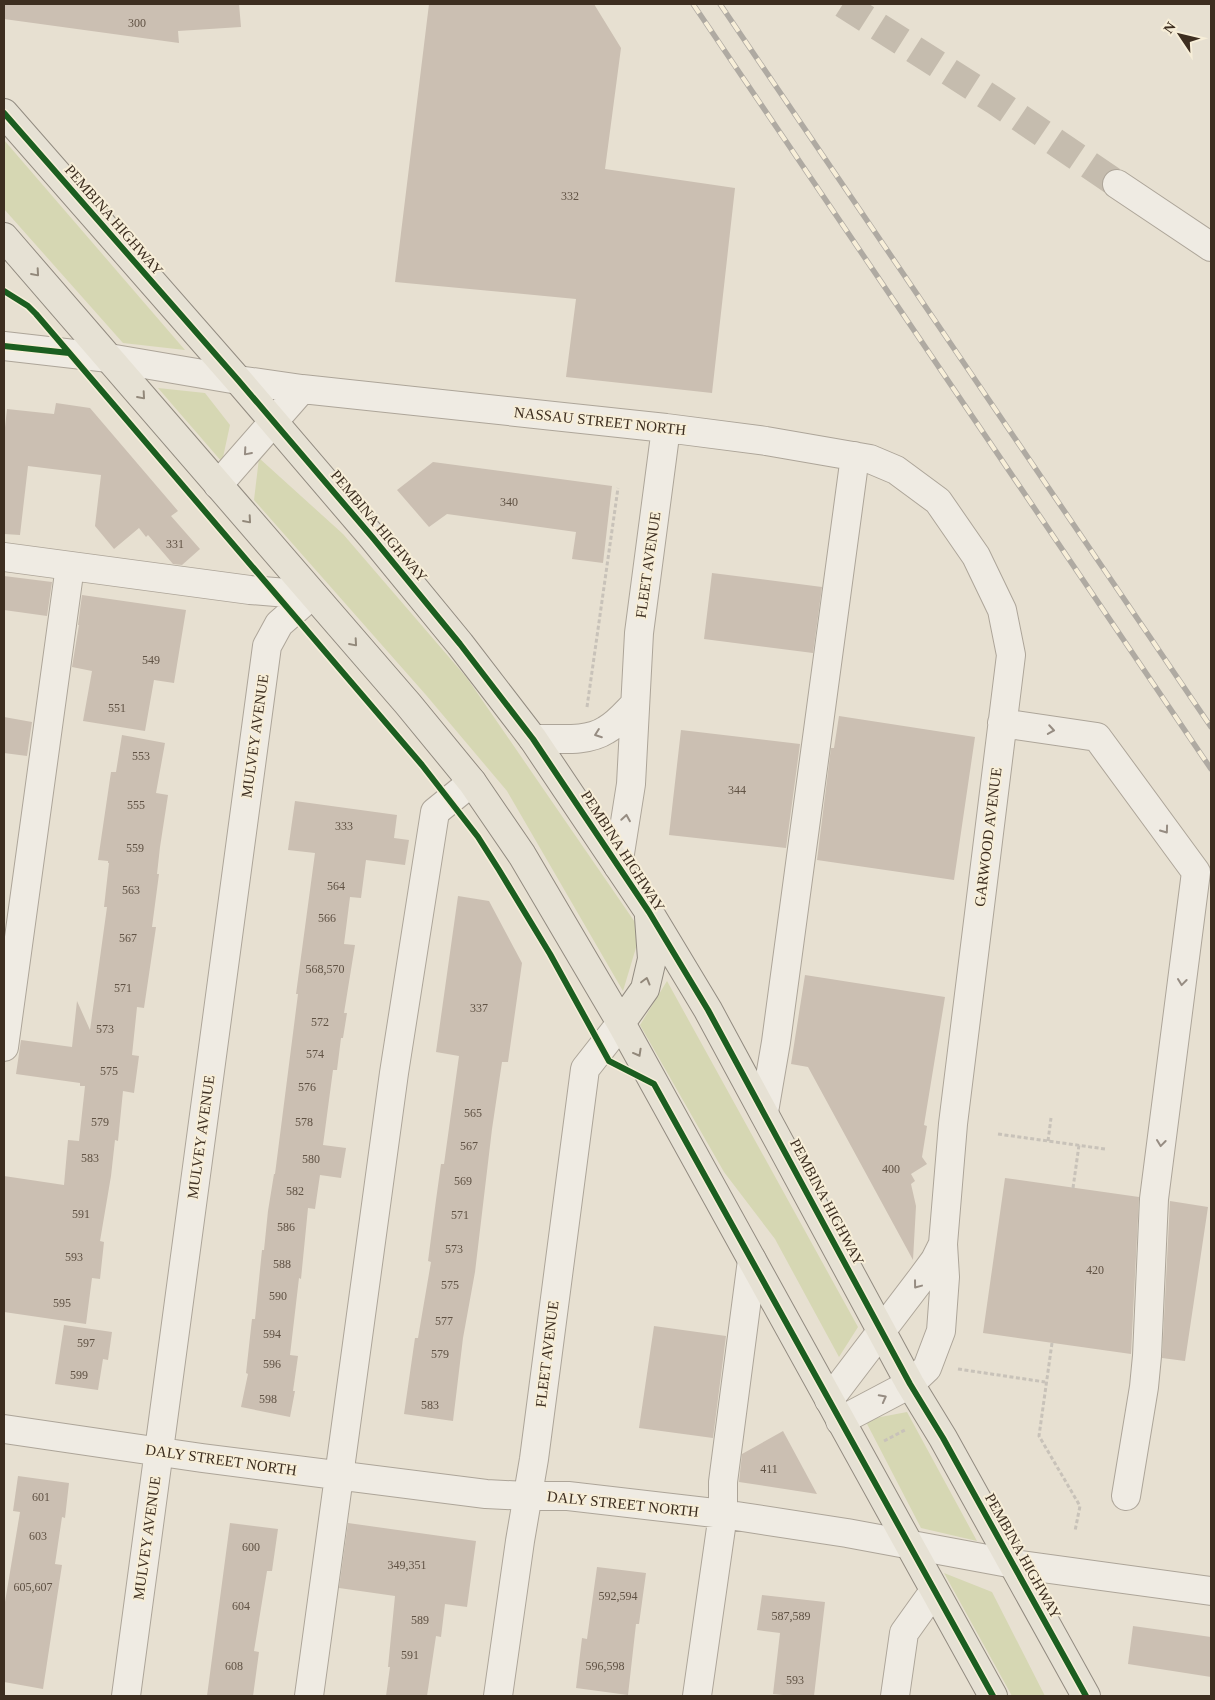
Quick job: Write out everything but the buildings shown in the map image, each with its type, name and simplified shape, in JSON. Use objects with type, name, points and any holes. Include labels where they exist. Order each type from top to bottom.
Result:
[{"type":"main road","name":"PEMBINA HIGHWAY","points":[[4,113],[238,380],[423,598],[533,739],[648,912],[708,1010],[910,1384],[943,1438],[1086,1696]]},
{"type":"main road","points":[[4,237],[408,704],[472,782],[522,855],[621,1023],[934,1591],[994,1696]]},
{"type":"main road","points":[[621,1023],[644,989],[652,959],[648,912]]},
{"type":"street","points":[[1117,184],[1211,247]]},
{"type":"street","name":"NASSAU STREET NORTH","points":[[4,346],[109,358],[238,380],[302,388],[666,428],[766,441],[870,459],[896,470]]},
{"type":"street","points":[[218,485],[302,388]]},
{"type":"street","name":"FLEET AVENUE","points":[[618,866],[631,784],[639,633],[666,428]]},
{"type":"street","points":[[764,1112],[778,1032],[855,456]]},
{"type":"street","name":"GARWOOD AVENUE","points":[[834,1410],[910,1384],[928,1368],[941,1332],[945,1276],[943,1244],[953,1124],[1011,655],[1002,610],[976,556],[938,500],[896,470]]},
{"type":"street","points":[[4,557],[250,590],[312,595]]},
{"type":"street","points":[[4,1047],[70,566]]},
{"type":"street","name":"MULVEY AVENUE","points":[[126,1696],[267,646],[279,624],[312,595]]},
{"type":"street","points":[[533,739],[586,738],[596,735],[618,722],[635,704]]},
{"type":"street","points":[[1002,723],[1097,737],[1196,872],[1154,1199],[1144,1387],[1126,1496]]},
{"type":"street","points":[[309,1696],[394,1073],[435,812],[472,782]]},
{"type":"street","name":"FLEET AVENUE","points":[[498,1696],[534,1459],[584,1070],[621,1023]]},
{"type":"street","name":"GARWOOD AVENUE","points":[[834,1410],[882,1330],[935,1260],[943,1244]]},
{"type":"street","points":[[697,1696],[723,1514],[723,1482],[752,1260]]},
{"type":"street","name":"DALY STREET NORTH","points":[[4,1429],[159,1452],[486,1494],[568,1496],[723,1514],[841,1532],[1014,1564],[1211,1591]]},
{"type":"street","points":[[895,1696],[904,1633],[934,1591]]},
{"type":"path","points":[[587,711],[618,488]]},
{"type":"path","points":[[1048,1141],[1051,1118]]},
{"type":"path","points":[[998,1134],[1105,1149]]},
{"type":"path","points":[[1073,1188],[1079,1146]]},
{"type":"path","points":[[1052,1342],[1039,1436],[1080,1506],[1075,1531]]},
{"type":"path","points":[[952,1368],[1046,1382]]},
{"type":"path","points":[[877,1446],[907,1428]]},
{"type":"green space","points":[[4,140],[185,350],[123,343],[4,209]]},
{"type":"green space","points":[[158,388],[205,393],[230,425],[222,462]]},
{"type":"green space","points":[[259,458],[343,534],[467,678],[641,931],[623,991],[507,791],[426,695],[254,500]]},
{"type":"green space","points":[[667,981],[858,1327],[839,1357],[775,1239],[724,1172],[640,1025]]},
{"type":"green space","points":[[907,1412],[977,1541],[921,1528],[865,1420]]},
{"type":"green space","points":[[944,1573],[992,1592],[1045,1696],[1012,1696]]},
{"type":"tunnel","points":[[843,4],[995,101],[1117,184]]},
{"type":"railway","points":[[693,4],[1211,769]]},
{"type":"railway","points":[[720,4],[1211,727]]},
{"type":"cycle path","points":[[4,113],[238,380],[373,538],[460,644],[533,739],[649,912],[708,1010],[910,1384],[943,1438],[1086,1696]]},
{"type":"cycle path","points":[[4,291],[28,306],[36,314],[422,765],[478,837],[499,870],[550,954],[609,1061],[654,1084],[993,1696]]},
{"type":"cycle path","points":[[4,346],[69,353]]}]
